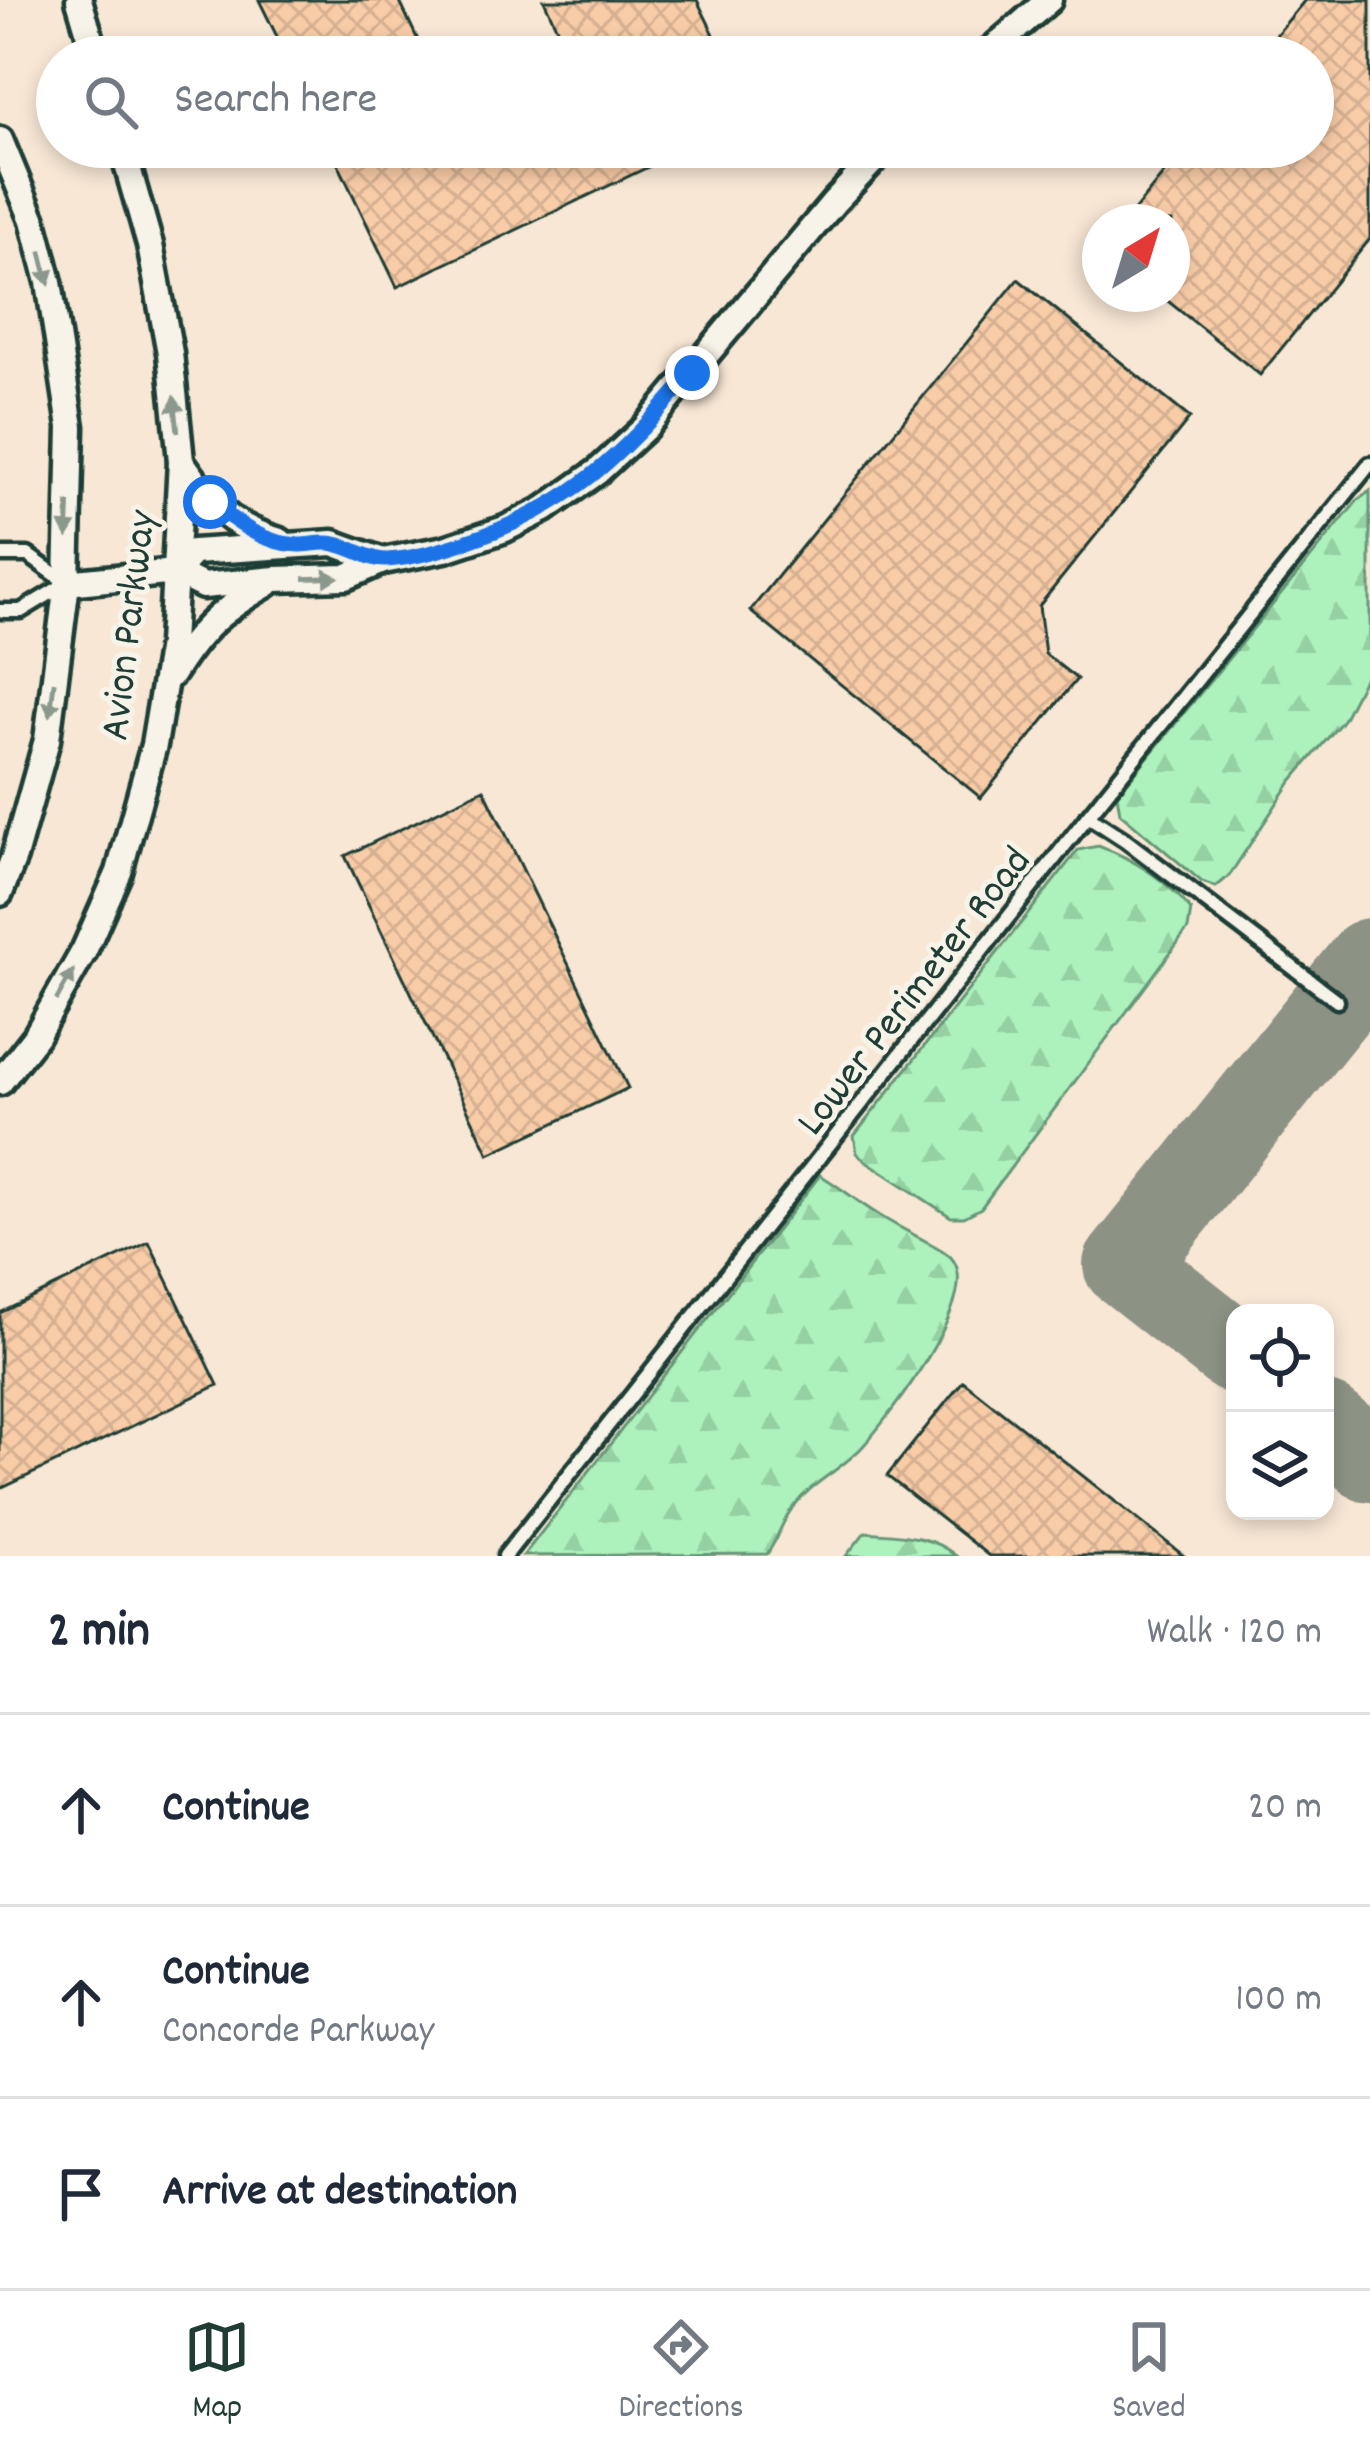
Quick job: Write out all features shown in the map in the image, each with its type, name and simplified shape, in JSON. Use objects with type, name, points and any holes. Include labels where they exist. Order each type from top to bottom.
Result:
[{"type":"street","points":[[79,0],[90,36]]},
{"type":"street","points":[[1007,36],[1049,0]]},
{"type":"street","name":"Avion Parkway","points":[[0,140],[33,220],[49,282],[71,427],[67,583],[47,740],[0,893]]},
{"type":"street","name":"Avion Parkway","points":[[0,1082],[36,1036],[65,985],[119,872],[154,745],[171,644],[181,461],[170,353],[150,245],[128,168]]},
{"type":"street","points":[[67,583],[175,572],[203,586],[346,578],[383,561],[445,549],[506,529],[545,509],[597,472],[645,428],[866,168]]},
{"type":"street","points":[[181,461],[210,502],[247,531],[293,545]]},
{"type":"street","points":[[175,572],[194,552],[293,545],[333,543],[383,561]]},
{"type":"street","points":[[164,686],[197,634],[237,601],[275,579]]},
{"type":"lane","name":"Lower Perimeter Road","points":[[506,1556],[1370,464]]},
{"type":"lane","points":[[0,556],[28,555],[67,583],[21,610],[0,610]]},
{"type":"lane","points":[[1088,816],[1337,1000]]},
{"type":"green space","points":[[1370,491],[1370,667],[1343,720],[1291,782],[1229,876],[1216,887],[1202,882],[1120,813],[1117,795]]},
{"type":"green space","points":[[1098,846],[1137,864],[1172,889],[1191,910],[1188,929],[981,1208],[964,1217],[951,1217],[866,1161],[857,1153],[854,1136],[1078,850]]},
{"type":"green space","points":[[820,1175],[946,1253],[958,1278],[955,1301],[929,1356],[876,1430],[856,1453],[802,1497],[767,1554],[523,1556]]},
{"type":"green space","points":[[865,1532],[924,1540],[956,1556],[846,1556]]},
{"type":"building","points":[[259,0],[399,0],[416,36],[277,36]]},
{"type":"building","points":[[544,0],[697,0],[715,36],[558,36]]},
{"type":"building","points":[[1305,0],[1370,0],[1370,239],[1260,375],[1181,312],[1190,312],[1190,204],[1139,204],[1168,168],[1334,168],[1334,36],[1275,36]]},
{"type":"building","points":[[340,168],[646,168],[397,287]]},
{"type":"building","points":[[1018,279],[1190,418],[1039,606],[1045,654],[1077,679],[981,798],[750,611]]},
{"type":"building","points":[[484,789],[628,1088],[489,1154],[345,856]]},
{"type":"building","points":[[149,1242],[218,1385],[0,1489],[0,1313]]},
{"type":"building","points":[[963,1381],[1184,1556],[989,1556],[887,1476]]},
{"type":"taxiway","points":[[1226,1345],[1125,1265],[1370,960]]},
{"type":"taxiway","points":[[1334,1431],[1370,1460]]},
{"type":"route","points":[[210,502],[247,531],[293,545],[333,543],[383,561],[445,549],[506,529],[545,509],[597,472],[645,428],[692,373]]}]
